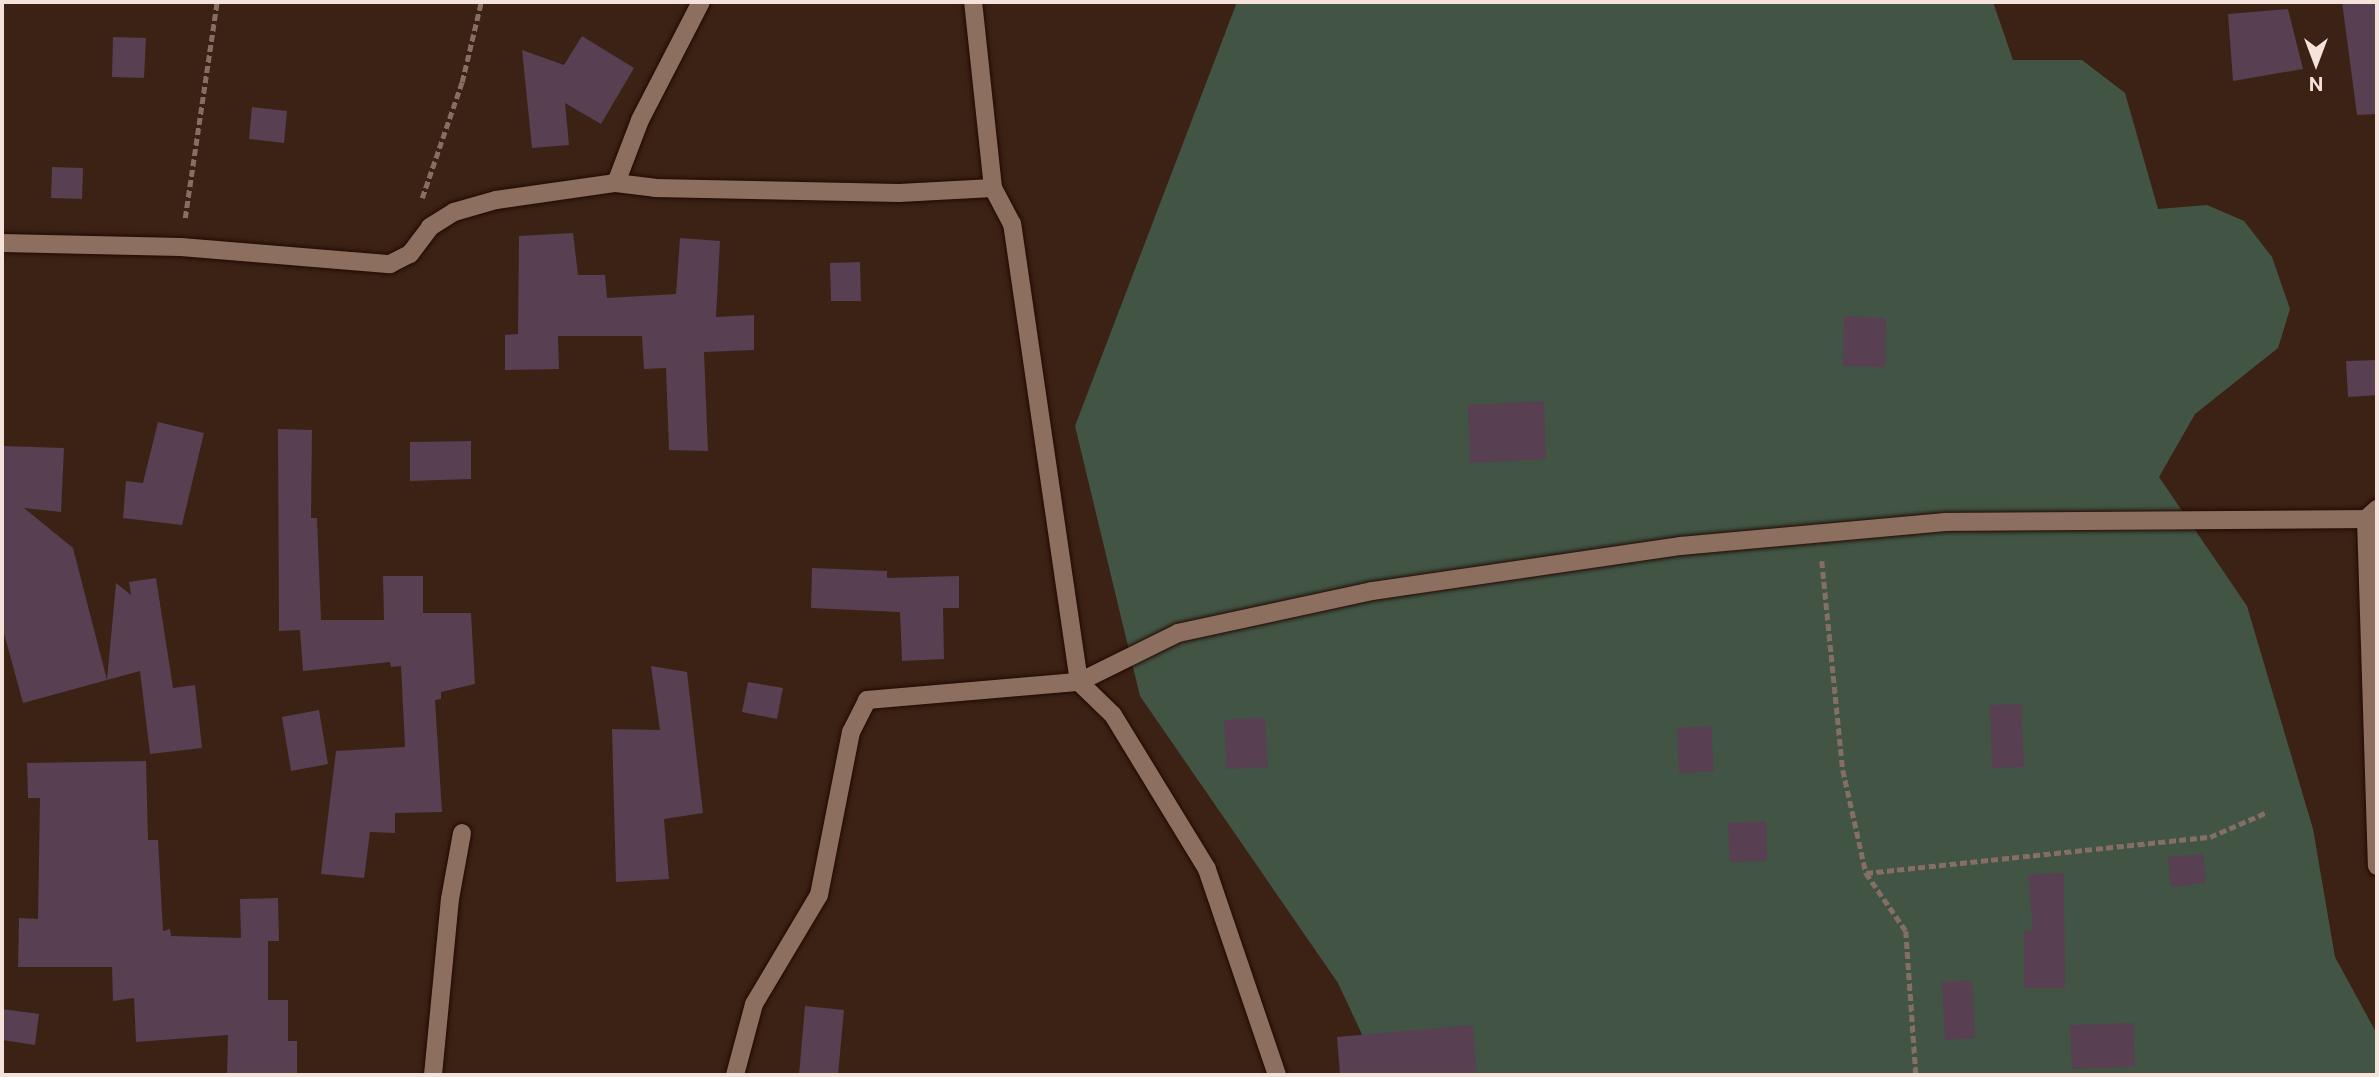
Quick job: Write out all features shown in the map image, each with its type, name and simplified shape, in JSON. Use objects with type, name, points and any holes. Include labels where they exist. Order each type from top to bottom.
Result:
[{"type":"street","points":[[616,183],[640,120],[701,2]]},
{"type":"street","points":[[973,2],[993,188],[1012,223],[1079,682],[1113,715],[1207,869],[1277,1075]]},
{"type":"street","points":[[2,243],[181,247],[390,264],[411,254],[430,227],[454,212],[496,200],[616,183],[655,188],[885,193],[993,188]]},
{"type":"street","points":[[736,1075],[754,1004],[819,895],[852,732],[867,700],[1079,682],[1178,633],[1372,592],[1681,546],[1945,522],[2372,514],[2377,866]]},
{"type":"street","points":[[433,1075],[450,899],[462,833]]},
{"type":"path","points":[[181,247],[217,2]]},
{"type":"path","points":[[430,227],[422,199],[462,82],[481,2]]},
{"type":"path","points":[[1820,533],[1843,770],[1866,873],[1906,931],[1916,1075]]},
{"type":"path","points":[[1866,873],[2210,837],[2265,813]]},
{"type":"green space","points":[[1237,2],[1993,2],[2013,60],[2082,60],[2125,93],[2158,209],[2207,205],[2244,221],[2272,257],[2290,309],[2278,348],[2195,414],[2159,477],[2247,606],[2313,829],[2335,957],[2377,1034],[2377,1075],[1381,1075],[1338,983],[1140,696],[1075,426]]},
{"type":"building","points":[[2342,2],[2377,2],[2377,114],[2357,115]]},
{"type":"building","points":[[2288,9],[2303,69],[2233,81],[2228,14]]},
{"type":"building","points":[[582,36],[634,68],[601,124],[565,103],[569,145],[532,148],[522,50],[564,65]]},
{"type":"building","points":[[113,37],[146,38],[144,78],[112,77]]},
{"type":"building","points":[[252,107],[287,111],[284,143],[249,139]]},
{"type":"building","points":[[52,167],[83,168],[82,199],[51,198]]},
{"type":"building","points":[[573,233],[578,275],[605,275],[607,298],[676,294],[680,238],[720,241],[716,317],[754,315],[754,350],[704,352],[708,451],[669,450],[666,368],[644,369],[642,336],[558,336],[559,369],[505,370],[505,335],[518,334],[519,236]]},
{"type":"building","points":[[860,262],[861,301],[831,301],[830,263]]},
{"type":"building","points":[[1844,316],[1886,318],[1885,367],[1843,366]]},
{"type":"building","points":[[2377,360],[2377,395],[2348,397],[2346,361]]},
{"type":"building","points":[[1544,401],[1546,459],[1470,463],[1468,405]]},
{"type":"building","points":[[158,422],[204,433],[182,525],[123,518],[126,481],[143,483]]},
{"type":"building","points":[[278,429],[312,430],[311,518],[317,518],[321,620],[384,620],[383,576],[423,576],[423,613],[471,613],[475,684],[441,692],[441,699],[435,700],[442,812],[395,813],[395,833],[370,832],[364,878],[321,874],[336,751],[405,747],[401,666],[391,667],[390,662],[303,671],[300,630],[279,631]]},
{"type":"building","points":[[471,441],[471,479],[410,481],[410,442]]},
{"type":"building","points":[[2,446],[64,448],[61,512],[24,508],[73,548],[107,680],[23,703],[2,626]]},
{"type":"building","points":[[812,568],[887,571],[887,578],[959,576],[959,608],[943,608],[944,659],[902,661],[900,612],[811,608]]},
{"type":"building","points":[[156,578],[173,688],[195,685],[202,748],[150,754],[140,671],[107,680],[116,583],[131,595],[129,582]]},
{"type":"building","points":[[651,666],[687,672],[703,813],[664,819],[669,879],[616,882],[612,729],[660,730]]},
{"type":"building","points":[[748,682],[783,688],[777,719],[742,712]]},
{"type":"building","points":[[2021,704],[2024,767],[1992,768],[1990,705]]},
{"type":"building","points":[[319,710],[328,764],[291,771],[282,717]]},
{"type":"building","points":[[1265,717],[1268,767],[1227,769],[1224,720]]},
{"type":"building","points":[[1711,726],[1714,771],[1679,774],[1677,728]]},
{"type":"building","points":[[146,761],[148,840],[158,840],[163,931],[170,929],[171,936],[241,938],[240,899],[278,898],[279,941],[268,941],[268,1000],[288,1000],[288,1041],[297,1041],[297,1075],[227,1074],[228,1035],[136,1042],[134,998],[113,1001],[112,967],[18,967],[19,918],[38,919],[40,798],[28,798],[27,763]]},
{"type":"building","points":[[1766,821],[1767,861],[1730,862],[1728,823]]},
{"type":"building","points":[[2203,854],[2206,883],[2171,887],[2168,857]]},
{"type":"building","points":[[2064,873],[2065,988],[2024,988],[2024,931],[2033,930],[2028,875]]},
{"type":"building","points":[[1972,980],[1975,1038],[1945,1040],[1942,982]]},
{"type":"building","points":[[805,1006],[844,1010],[838,1075],[799,1075]]},
{"type":"building","points":[[2,1009],[39,1014],[35,1045],[2,1040]]},
{"type":"building","points":[[2133,1023],[2135,1067],[2072,1069],[2070,1025]]},
{"type":"building","points":[[1473,1025],[1477,1075],[1340,1075],[1337,1037]]}]
